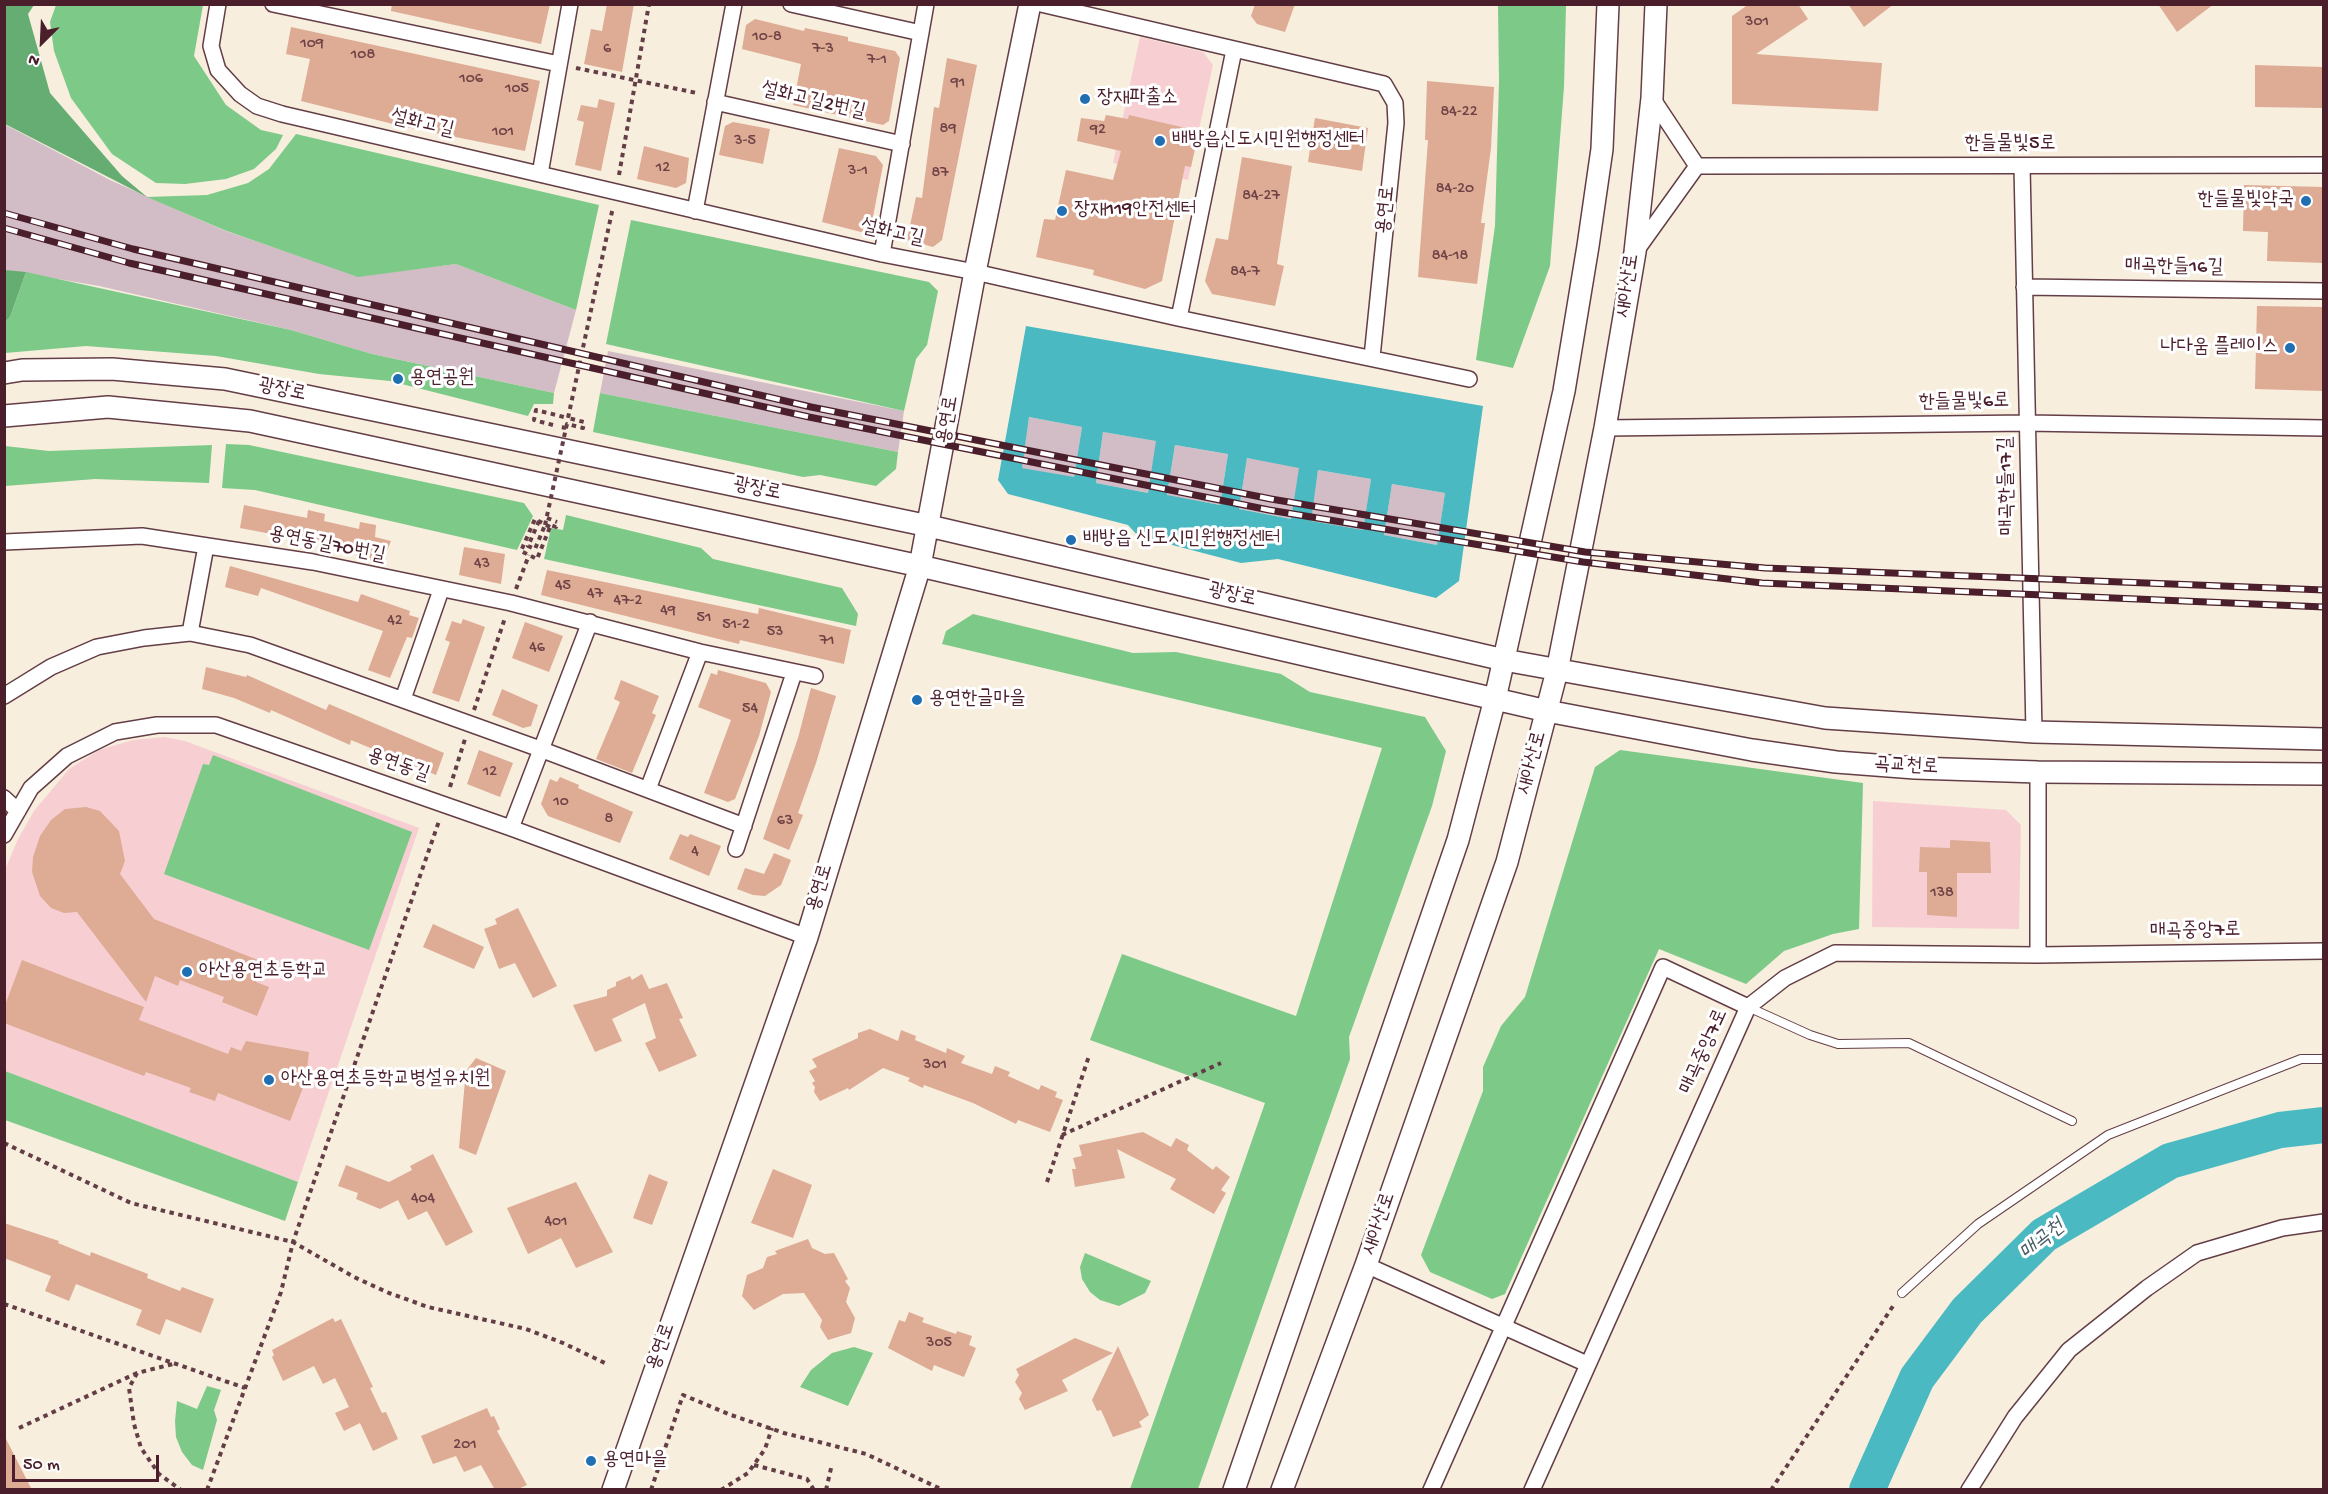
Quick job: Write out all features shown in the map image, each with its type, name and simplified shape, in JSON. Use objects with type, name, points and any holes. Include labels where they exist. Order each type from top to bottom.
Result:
[{"type":"main road","name":"용연로","points":[[613,1490],[807,937],[921,566],[975,272],[1030,4]]},
{"type":"main road","points":[[1233,1490],[1458,840],[1495,699],[1564,391],[1586,258],[1602,148],[1608,4]]},
{"type":"main road","name":"새아산로","points":[[1282,1490],[1366,1265],[1507,862],[1547,711],[1605,428],[1635,252],[1652,98],[1656,4]]},
{"type":"main road","name":"광장로","points":[[4,373],[22,370],[112,369],[225,379],[929,526],[1503,660]]},
{"type":"main road","name":"광장로","points":[[4,416],[108,407],[250,421],[921,566],[1495,699]]},
{"type":"main road","points":[[1503,660],[1825,718],[2034,732],[2324,739]]},
{"type":"main road","name":"곡교천로","points":[[1495,699],[1752,750],[1836,762],[2038,772],[2324,774]]},
{"type":"street","name":"설화고길","points":[[218,4],[211,46],[218,70],[240,94],[257,106],[282,114],[695,211],[882,254],[975,272]]},
{"type":"street","points":[[273,4],[325,9],[560,64]]},
{"type":"street","points":[[540,174],[570,4]]},
{"type":"street","points":[[695,211],[734,4]]},
{"type":"street","points":[[791,4],[921,33]]},
{"type":"street","points":[[882,254],[926,4]]},
{"type":"street","name":"용연로","points":[[1041,4],[1384,84],[1395,103],[1396,123],[1372,357]]},
{"type":"street","points":[[1179,318],[1234,50]]},
{"type":"street","points":[[1635,252],[1697,166],[1652,98]]},
{"type":"street","name":"설화고길2번길","points":[[716,102],[902,144]]},
{"type":"street","name":"한들물빛5로","points":[[1697,166],[2324,165]]},
{"type":"street","name":"매곡한들17길","points":[[2022,166],[2034,732]]},
{"type":"street","points":[[975,272],[1469,379]]},
{"type":"street","name":"매곡한들16길","points":[[2024,287],[2324,291]]},
{"type":"street","name":"한들물빛6로","points":[[1605,428],[2027,423],[2324,428]]},
{"type":"street","name":"용연동길70번길","points":[[4,542],[142,536],[313,562],[590,622],[700,652],[815,676]]},
{"type":"street","points":[[190,633],[206,546]]},
{"type":"street","points":[[404,699],[441,590]]},
{"type":"street","points":[[512,828],[590,622]]},
{"type":"street","points":[[5,693],[51,667],[98,647],[144,638],[190,633],[250,645],[404,699],[744,826]]},
{"type":"street","points":[[648,789],[700,652]]},
{"type":"street","points":[[736,849],[794,672]]},
{"type":"street","name":"용연동길","points":[[4,835],[31,788],[67,756],[115,732],[157,725],[216,725],[512,828],[807,937]]},
{"type":"street","points":[[2038,772],[2038,955]]},
{"type":"street","points":[[4,798],[18,811]]},
{"type":"street","name":"매곡중앙7로","points":[[1532,1490],[1748,1007],[1785,978],[1835,953],[2038,955],[2324,951]]},
{"type":"street","points":[[1431,1490],[1663,968],[1748,1007]]},
{"type":"street","points":[[1970,1490],[2015,1417],[2069,1350],[2147,1288],[2197,1253],[2282,1228],[2324,1222]]},
{"type":"street","points":[[1366,1265],[1587,1364]]},
{"type":"lane","points":[[1748,1007],[1810,1035],[1838,1044],[1909,1043],[2072,1121]]},
{"type":"lane","points":[[1902,1293],[1978,1224],[2108,1135],[2301,1059],[2324,1059]]},
{"type":"path","points":[[617,182],[649,4]]},
{"type":"path","points":[[576,68],[697,93]]},
{"type":"path","points":[[568,418],[614,205]]},
{"type":"path","points":[[539,521],[528,546],[535,549],[547,518],[567,424],[583,429],[584,422],[536,410],[534,420],[566,428]]},
{"type":"path","points":[[547,518],[557,522],[556,527],[550,527],[535,519],[521,551],[537,559],[550,527]]},
{"type":"path","points":[[515,592],[529,555]]},
{"type":"path","points":[[473,714],[508,611]]},
{"type":"path","points":[[450,787],[467,732]]},
{"type":"path","points":[[207,1490],[281,1292],[293,1242],[439,821]]},
{"type":"path","points":[[1047,1182],[1089,1056]]},
{"type":"path","points":[[1062,1135],[1221,1063]]},
{"type":"path","points":[[4,1143],[130,1203],[293,1242],[354,1277],[389,1293],[428,1307],[526,1329],[563,1343],[607,1364]]},
{"type":"path","points":[[1771,1490],[1902,1293]]},
{"type":"path","points":[[4,1304],[245,1388]]},
{"type":"path","points":[[19,1428],[137,1373],[175,1364]]},
{"type":"path","points":[[137,1373],[129,1388],[134,1424],[141,1448],[159,1474],[181,1490]]},
{"type":"path","points":[[651,1490],[683,1395],[772,1428],[866,1454],[943,1490]]},
{"type":"path","points":[[721,1490],[748,1473],[765,1449],[772,1428]]},
{"type":"path","points":[[826,1490],[832,1464]]},
{"type":"path","points":[[754,1465],[807,1479],[814,1490]]},
{"type":"shaded area","points":[[1140,37],[1203,52],[1213,65],[1188,180],[1113,163]]},
{"type":"shaded area","points":[[4,124],[110,180],[223,230],[358,276],[456,264],[576,310],[554,393],[372,354],[291,330],[99,286],[5,270]]},
{"type":"shaded area","points":[[608,351],[904,411],[898,452],[600,393]]},
{"type":"shaded area","points":[[1029,417],[1082,427],[1074,478],[1021,468]]},
{"type":"shaded area","points":[[1103,432],[1157,441],[1148,493],[1096,483]]},
{"type":"shaded area","points":[[1175,445],[1228,454],[1220,505],[1167,496]]},
{"type":"shaded area","points":[[1247,458],[1300,467],[1292,519],[1239,509]]},
{"type":"shaded area","points":[[1318,470],[1371,479],[1363,531],[1310,521]]},
{"type":"shaded area","points":[[1392,484],[1445,493],[1437,545],[1384,535]]},
{"type":"shaded area","name":"아산용연초등학교","points":[[164,737],[185,741],[419,828],[298,1182],[5,1071],[4,872],[18,839],[34,811],[69,769],[99,750],[133,740]]},
{"type":"shaded area","points":[[1873,801],[2006,810],[2021,825],[2019,929],[1872,927]]},
{"type":"green space","points":[[4,5],[34,5],[28,14],[50,93],[122,176],[147,197],[5,124]]},
{"type":"green space","points":[[56,5],[203,5],[194,56],[226,105],[261,130],[283,135],[276,149],[254,169],[226,179],[185,184],[156,183],[112,154],[71,98],[54,51],[50,22]]},
{"type":"green space","points":[[1498,5],[1566,5],[1564,87],[1550,266],[1513,368],[1476,360],[1495,226],[1499,81]]},
{"type":"green space","points":[[296,134],[599,205],[576,310],[456,264],[358,277],[224,230],[147,197],[207,195],[248,183],[269,169]]},
{"type":"green space","points":[[631,220],[929,282],[938,291],[927,345],[916,359],[904,411],[606,344]]},
{"type":"green space","points":[[5,270],[26,272],[10,317],[5,322]]},
{"type":"green space","points":[[26,272],[291,330],[372,354],[554,393],[553,404],[534,404],[528,416],[390,381],[319,374],[216,356],[86,346],[5,353],[5,322],[10,317]]},
{"type":"green space","points":[[600,393],[898,452],[896,469],[876,486],[820,475],[803,477],[593,432]]},
{"type":"green space","points":[[226,444],[249,445],[524,503],[533,516],[517,550],[255,490],[222,488]]},
{"type":"green space","points":[[212,445],[209,483],[95,479],[5,486],[5,446],[49,451]]},
{"type":"green space","points":[[566,515],[701,548],[713,559],[842,588],[858,614],[856,626],[544,559],[551,528],[563,530]]},
{"type":"green space","points":[[973,614],[1133,653],[1176,652],[1281,674],[1310,692],[1425,717],[1446,751],[1432,806],[1349,1037],[1350,1059],[1198,1489],[1130,1489],[1265,1103],[1090,1040],[1122,954],[1296,1016],[1382,748],[942,644],[946,631]]},
{"type":"green space","points":[[1620,750],[1863,783],[1859,929],[1833,934],[1784,951],[1746,984],[1659,949],[1505,1294],[1492,1299],[1430,1272],[1421,1255],[1483,1091],[1483,1067],[1501,1026],[1525,997],[1595,767]]},
{"type":"green space","points":[[213,755],[412,832],[369,950],[164,874],[203,764],[209,765]]},
{"type":"green space","points":[[5,1071],[298,1182],[285,1221],[5,1120]]},
{"type":"green space","points":[[1085,1253],[1151,1281],[1145,1293],[1119,1306],[1100,1300],[1090,1292],[1082,1279],[1080,1267]]},
{"type":"green space","points":[[854,1347],[873,1353],[848,1406],[800,1387],[811,1370],[832,1353]]},
{"type":"green space","points":[[207,1386],[221,1390],[214,1410],[217,1420],[203,1470],[192,1465],[182,1452],[176,1437],[175,1421],[177,1401],[197,1409]]},
{"type":"water","points":[[1026,326],[1483,406],[1459,581],[1436,598],[1278,559],[1241,563],[1138,536],[1128,525],[1008,494],[998,480]],"holes":[[[1029,417],[1082,427],[1074,477],[1022,468]],[[1103,432],[1156,441],[1148,493],[1096,483]],[[1175,445],[1228,454],[1220,505],[1167,495]],[[1247,458],[1299,468],[1291,519],[1239,509]],[[1318,470],[1371,479],[1363,530],[1311,521]],[[1392,484],[1445,493],[1437,545],[1384,535]]]},
{"type":"building","points":[[392,4],[550,4],[541,44],[391,11]]},
{"type":"building","points":[[607,4],[634,4],[622,72],[584,64],[591,29],[602,31]]},
{"type":"building","points":[[1255,4],[1295,4],[1285,32],[1257,24],[1251,16]]},
{"type":"building","points":[[1749,4],[1798,4],[1808,19],[1756,54],[1882,63],[1878,111],[1732,104],[1732,16]]},
{"type":"building","points":[[1848,4],[1894,4],[1864,27]]},
{"type":"building","points":[[2158,4],[2214,4],[2177,32]]},
{"type":"building","points":[[755,19],[804,31],[805,28],[848,37],[848,41],[895,51],[900,58],[889,121],[883,125],[793,105],[801,64],[742,49],[746,25]]},
{"type":"building","points":[[291,27],[540,81],[525,151],[401,126],[301,101],[310,59],[286,54]]},
{"type":"building","points":[[947,58],[977,65],[942,240],[933,247],[907,240],[916,197],[922,198],[934,107],[939,108]]},
{"type":"building","points":[[2255,65],[2324,67],[2324,108],[2255,107]]},
{"type":"building","points":[[1427,81],[1494,87],[1491,148],[1481,223],[1485,223],[1477,284],[1418,277],[1428,140],[1425,140]]},
{"type":"building","points":[[599,99],[615,103],[601,171],[575,165],[584,122],[577,120],[581,105],[597,108]]},
{"type":"building","points":[[1106,115],[1128,119],[1129,115],[1199,131],[1191,167],[1185,166],[1162,281],[1145,289],[1093,275],[1094,270],[1036,257],[1044,219],[1055,220],[1066,170],[1113,180],[1121,151],[1077,141],[1081,118],[1104,121]]},
{"type":"building","points":[[1315,118],[1368,128],[1362,171],[1308,162]]},
{"type":"building","points":[[733,122],[770,129],[763,164],[719,155],[725,126]]},
{"type":"building","points":[[644,146],[689,158],[686,183],[676,188],[637,179]]},
{"type":"building","points":[[839,148],[876,156],[883,165],[871,227],[861,232],[822,222]]},
{"type":"building","points":[[1242,157],[1292,166],[1277,264],[1284,266],[1275,306],[1212,294],[1205,281],[1216,238],[1228,240]]},
{"type":"building","points":[[2244,185],[2324,187],[2324,263],[2267,261],[2268,232],[2243,231]]},
{"type":"building","name":"나다움 플레이스","points":[[2257,306],[2324,307],[2324,391],[2255,389]]},
{"type":"building","points":[[244,505],[307,518],[308,510],[325,514],[324,521],[359,529],[360,522],[376,525],[375,537],[391,541],[382,563],[356,556],[356,550],[240,528]]},
{"type":"building","points":[[464,547],[505,554],[501,584],[459,575]]},
{"type":"building","points":[[230,566],[358,602],[361,594],[410,611],[409,615],[419,618],[412,638],[407,637],[390,678],[368,670],[383,631],[261,588],[258,596],[225,587]]},
{"type":"building","points":[[547,570],[758,614],[759,608],[851,630],[844,664],[740,640],[739,644],[541,595]]},
{"type":"building","points":[[463,619],[485,627],[459,702],[432,693],[450,642],[445,640],[452,621],[461,624]]},
{"type":"building","points":[[525,622],[563,636],[549,672],[512,658]]},
{"type":"building","points":[[206,667],[246,677],[247,675],[326,710],[329,704],[444,753],[436,775],[351,740],[350,745],[271,710],[270,713],[234,698],[202,689]]},
{"type":"building","points":[[718,670],[766,683],[771,692],[759,736],[735,799],[728,802],[704,793],[731,720],[698,707],[711,673],[717,675]]},
{"type":"building","points":[[621,680],[659,696],[652,713],[656,715],[632,773],[596,759],[620,702],[614,699]]},
{"type":"building","points":[[811,688],[836,696],[798,813],[803,815],[789,850],[763,839],[798,738]]},
{"type":"building","points":[[502,689],[538,705],[531,726],[523,728],[492,715]]},
{"type":"building","points":[[479,750],[513,763],[500,797],[467,784]]},
{"type":"building","points":[[560,777],[579,785],[578,788],[633,812],[620,843],[548,816],[541,804],[550,779],[557,782]]},
{"type":"building","points":[[86,807],[100,811],[119,831],[125,861],[120,874],[154,919],[263,962],[256,982],[269,987],[257,1016],[222,1002],[224,997],[180,980],[178,986],[155,976],[146,1002],[77,912],[64,913],[51,908],[40,896],[32,872],[33,857],[40,836],[51,820],[65,809]]},
{"type":"building","points":[[680,834],[688,837],[690,834],[721,846],[709,876],[669,859]]},
{"type":"building","points":[[1950,840],[1990,842],[1991,873],[1957,873],[1957,917],[1927,915],[1927,872],[1919,872],[1920,847],[1950,848]]},
{"type":"building","points":[[774,853],[791,860],[781,885],[765,896],[753,895],[737,889],[745,868],[764,874]]},
{"type":"building","points":[[518,908],[557,986],[533,998],[515,963],[499,969],[484,929],[497,924],[495,919]]},
{"type":"building","points":[[433,924],[484,947],[474,969],[423,947]]},
{"type":"building","points":[[22,960],[144,1007],[139,1020],[228,1054],[231,1047],[241,1051],[246,1041],[309,1052],[306,1080],[290,1121],[218,1093],[215,1101],[189,1092],[191,1088],[146,1072],[144,1076],[4,1023],[4,1008]]},
{"type":"building","points":[[642,974],[649,989],[667,983],[683,1018],[679,1019],[697,1056],[659,1072],[645,1043],[656,1038],[645,1003],[612,1019],[622,1041],[595,1052],[573,1005],[607,996],[607,990],[616,986],[616,982],[630,976],[632,980]]},
{"type":"building","points":[[870,1029],[898,1041],[901,1030],[916,1036],[915,1040],[946,1053],[947,1048],[965,1056],[961,1063],[992,1074],[995,1066],[1010,1072],[1008,1076],[1039,1090],[1041,1085],[1057,1092],[1055,1097],[1063,1100],[1050,1132],[1018,1120],[1016,1124],[973,1103],[924,1085],[923,1088],[908,1081],[910,1078],[883,1068],[849,1090],[848,1088],[820,1101],[814,1092],[815,1087],[812,1083],[815,1081],[809,1071],[817,1067],[812,1059],[858,1038],[858,1033]]},
{"type":"building","points":[[476,1058],[506,1071],[476,1155],[459,1148],[465,1081],[462,1076]]},
{"type":"building","points":[[1143,1132],[1171,1147],[1176,1138],[1189,1145],[1187,1150],[1213,1170],[1216,1166],[1230,1177],[1221,1190],[1226,1193],[1214,1214],[1170,1189],[1176,1179],[1117,1149],[1125,1178],[1075,1187],[1072,1169],[1076,1169],[1073,1158],[1082,1156],[1079,1145]]},
{"type":"building","points":[[433,1154],[473,1232],[446,1246],[427,1211],[408,1220],[398,1200],[380,1209],[356,1199],[358,1193],[338,1186],[346,1165],[389,1182],[412,1170],[410,1166]]},
{"type":"building","points":[[773,1169],[812,1185],[793,1238],[751,1223]]},
{"type":"building","points":[[649,1174],[668,1182],[652,1225],[633,1218]]},
{"type":"building","points":[[576,1182],[613,1252],[576,1268],[561,1238],[528,1254],[507,1208]]},
{"type":"building","points":[[4,1223],[59,1241],[58,1243],[90,1256],[91,1252],[148,1274],[147,1278],[180,1291],[182,1287],[214,1299],[201,1333],[166,1319],[160,1335],[136,1325],[142,1310],[76,1284],[69,1301],[45,1291],[51,1276],[4,1258]]},
{"type":"building","points":[[808,1239],[812,1248],[825,1254],[834,1253],[848,1279],[845,1281],[850,1288],[846,1302],[855,1318],[851,1333],[828,1340],[820,1327],[822,1320],[804,1293],[783,1294],[754,1310],[742,1296],[747,1275],[763,1268],[767,1257],[777,1254],[775,1251]]},
{"type":"building","points":[[909,1312],[924,1318],[922,1322],[956,1334],[957,1331],[972,1336],[969,1345],[976,1348],[964,1377],[934,1365],[932,1371],[888,1348],[899,1320],[905,1322]]},
{"type":"building","points":[[333,1318],[335,1322],[341,1319],[373,1387],[370,1388],[382,1413],[386,1412],[398,1439],[373,1451],[360,1423],[344,1431],[335,1413],[349,1407],[335,1378],[323,1384],[314,1366],[283,1381],[272,1357],[274,1355],[272,1350]]},
{"type":"building","points":[[1075,1338],[1113,1353],[1062,1380],[1068,1391],[1025,1410],[1019,1399],[1022,1393],[1015,1382],[1019,1375],[1016,1369]]},
{"type":"building","points":[[1118,1346],[1149,1415],[1139,1422],[1142,1427],[1113,1437],[1101,1410],[1097,1411],[1092,1400]]},
{"type":"building","points":[[487,1408],[491,1417],[494,1416],[500,1429],[497,1431],[527,1485],[516,1490],[495,1490],[481,1465],[464,1472],[456,1456],[433,1464],[421,1436]]},
{"type":"building","points":[[4,1435],[32,1490],[4,1490]]},
{"type":"waterway","name":"매곡천","points":[[1867,1490],[1917,1378],[1967,1311],[2044,1235],[2170,1161],[2280,1130],[2324,1125]]},
{"type":"railway","points":[[4,213],[133,249],[811,407],[1271,499],[1585,552],[1765,568],[2324,590]]},
{"type":"railway","points":[[4,228],[129,263],[809,417],[1269,510],[1583,562],[1762,583],[2324,607]]},
{"type":"place","name":"장재파출소","points":[[1085,99]]},
{"type":"place","name":"배방읍신도시민원행정센터","points":[[1160,141]]},
{"type":"place","name":"한들물빛약국","points":[[2306,201]]},
{"type":"place","name":"장재119안전센터","points":[[1062,211]]},
{"type":"place","name":"나다움 플레이스","points":[[2290,348]]},
{"type":"place","name":"용연공원","points":[[398,379]]},
{"type":"place","name":"배방읍 신도시민원행정센터","points":[[1071,540]]},
{"type":"place","name":"용연한글마을","points":[[917,700]]},
{"type":"place","name":"아산용연초등학교","points":[[187,972]]},
{"type":"place","name":"아산용연초등학교병설유치원","points":[[269,1080]]},
{"type":"place","name":"용연마을","points":[[591,1461]]}]
